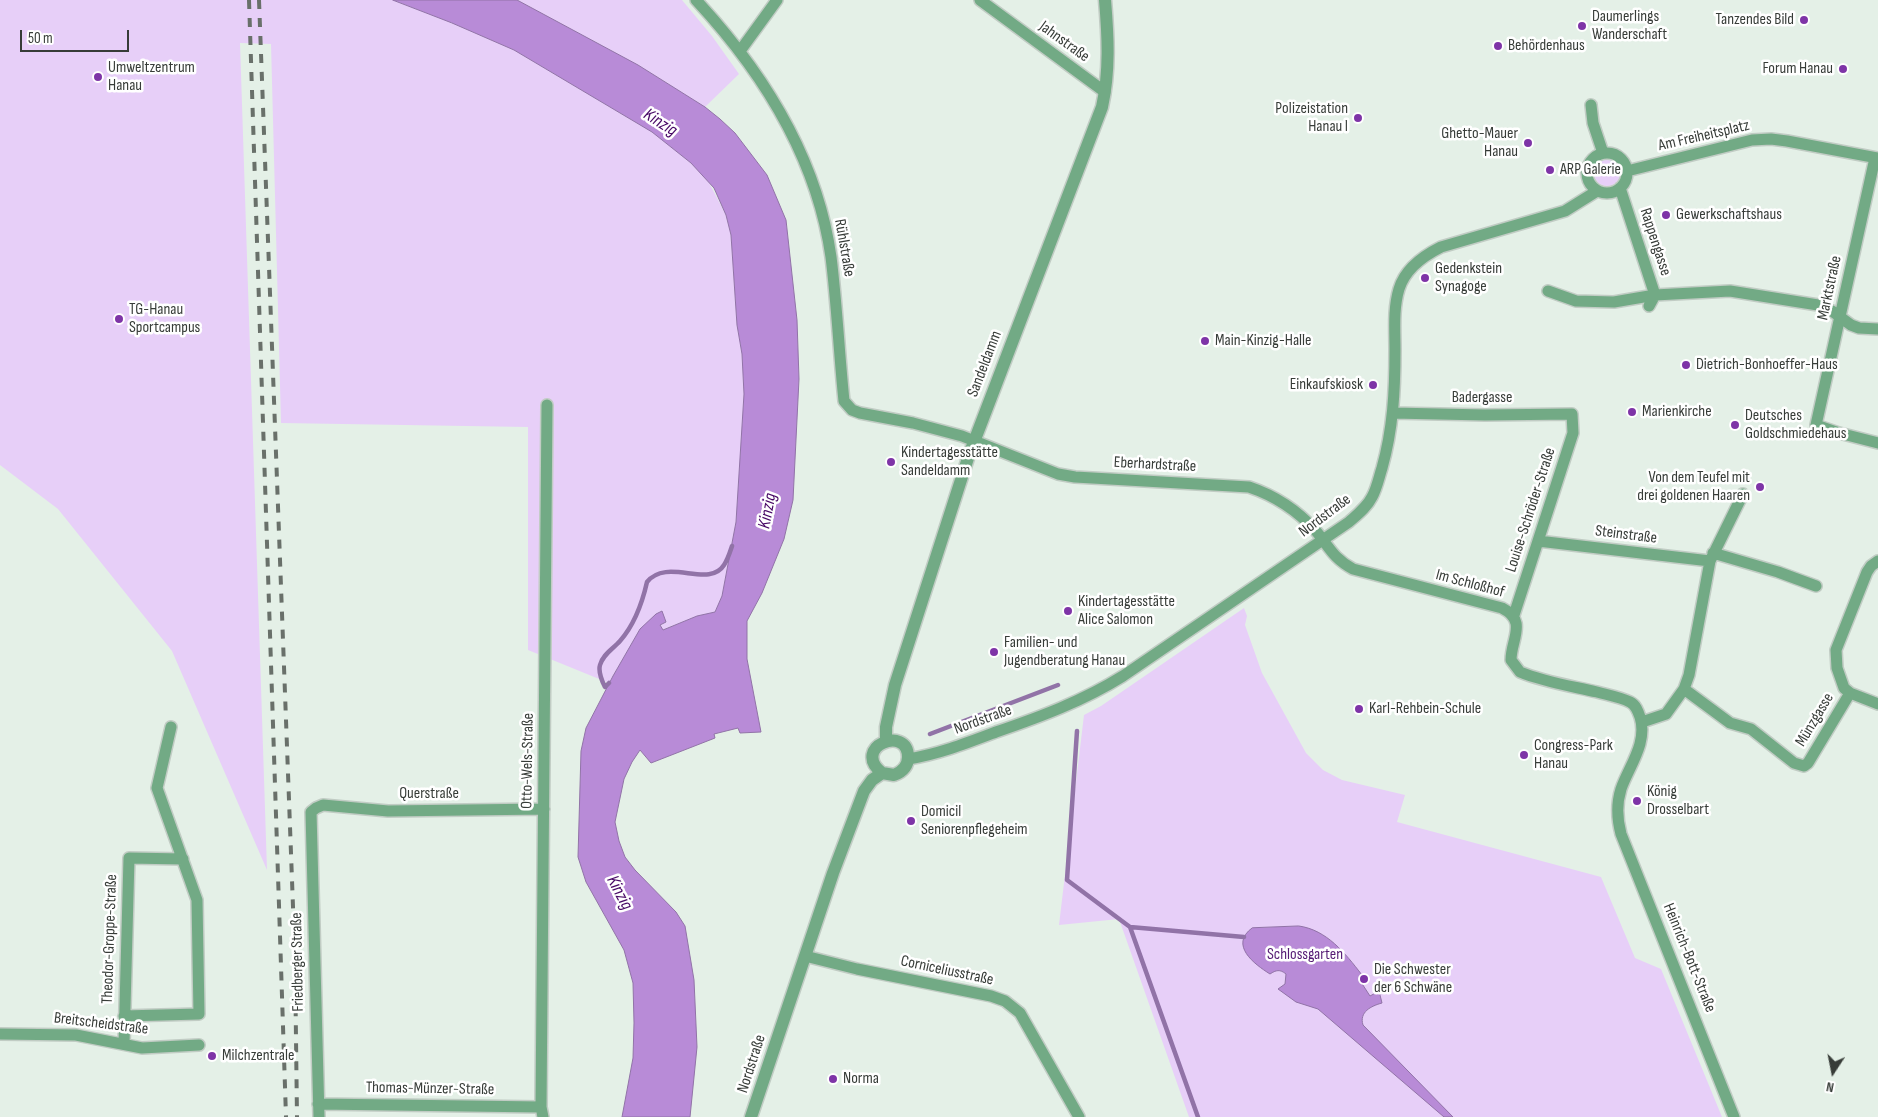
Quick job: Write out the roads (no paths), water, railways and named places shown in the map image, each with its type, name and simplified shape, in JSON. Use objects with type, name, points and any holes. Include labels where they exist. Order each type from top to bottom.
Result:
[{"type":"street","name":"Rühlstraße","points":[[696,0],[740,50],[783,116],[804,162],[815,192],[830,256],[844,400],[847,406],[860,413],[914,423],[974,440]]},
{"type":"street","points":[[740,50],[778,0]]},
{"type":"street","name":"Jahnstraße","points":[[980,0],[1105,92]]},
{"type":"street","name":"Sandeldamm","points":[[886,741],[886,727],[895,685],[974,440],[1096,122],[1105,92],[1108,56],[1105,0]]},
{"type":"street","points":[[1591,104],[1593,123],[1603,153]]},
{"type":"street","name":"Am Freiheitsplatz","points":[[1627,171],[1752,140],[1771,139],[1876,158]]},
{"type":"street","points":[[1603,153],[1617,155],[1622,159],[1627,171],[1627,178],[1620,188],[1612,192],[1597,191],[1589,182],[1587,169],[1592,158],[1603,153]]},
{"type":"street","name":"Marktstraße","points":[[1876,158],[1816,425],[1839,433],[1878,442]]},
{"type":"street","name":"Rappengasse","points":[[1620,188],[1655,295],[1649,306]]},
{"type":"street","name":"Nordstraße","points":[[908,759],[928,756],[954,748],[1054,712],[1092,695],[1123,676],[1357,515],[1373,496],[1387,450],[1393,413],[1395,317],[1399,289],[1410,269],[1441,247],[1565,211],[1597,191]]},
{"type":"street","points":[[1548,290],[1576,301],[1614,302],[1655,295],[1730,291],[1818,305],[1840,316],[1851,325],[1859,328],[1878,329]]},
{"type":"street","name":"Otto-Wels-Straße","points":[[542,1112],[547,405]]},
{"type":"street","name":"Badergasse","points":[[1393,413],[1572,414]]},
{"type":"street","name":"Louise-Schröder-Straße","points":[[1514,615],[1573,433],[1572,414]]},
{"type":"street","name":"Eberhardstraße","points":[[974,440],[1058,474],[1075,477],[1249,487],[1267,493],[1297,511],[1323,540]]},
{"type":"street","points":[[1642,722],[1666,714],[1684,689],[1689,675],[1712,557],[1743,494]]},
{"type":"street","name":"Im Schloßhof","points":[[1323,540],[1340,562],[1353,569],[1502,608],[1514,615],[1516,628],[1511,660],[1520,672],[1616,697],[1631,703],[1639,712],[1642,722]]},
{"type":"street","name":"Steinstraße","points":[[1538,541],[1712,557],[1778,572],[1816,586]]},
{"type":"street","points":[[1878,561],[1867,572],[1836,650],[1839,678],[1844,688],[1850,693],[1878,704]]},
{"type":"street","name":"Münzgasse","points":[[1684,689],[1730,723],[1752,728],[1794,764],[1804,766],[1808,763],[1850,693]]},
{"type":"street","name":"Heinrich-Bott-Straße","points":[[1642,722],[1640,745],[1621,789],[1617,811],[1621,834],[1734,1117]]},
{"type":"street","points":[[124,1016],[199,1014],[197,900],[157,788],[171,727]]},
{"type":"street","points":[[892,740],[902,744],[908,759],[904,769],[894,775],[882,773],[874,764],[873,758],[877,747],[886,741],[892,740]]},
{"type":"street","name":"Nordstraße","points":[[751,1117],[833,872],[864,791],[872,780],[882,773]]},
{"type":"street","name":"Querstraße","points":[[316,808],[323,805],[388,810],[544,809]]},
{"type":"street","name":"Friedberger Straße","points":[[316,808],[312,812],[319,1117]]},
{"type":"street","name":"Theodor-Groppe-Straße","points":[[124,1044],[128,858],[183,859]]},
{"type":"street","name":"Corniceliusstraße","points":[[805,956],[858,969],[991,996],[1013,1006],[1025,1021],[1079,1117]]},
{"type":"street","name":"Breitscheidstraße","points":[[0,1034],[76,1035],[142,1048],[199,1045]]},
{"type":"street","name":"Thomas-Münzer-Straße","points":[[318,1104],[542,1112]]},
{"type":"water","name":"Kinzig","points":[[393,0],[517,0],[638,65],[705,107],[735,133],[767,175],[786,220],[797,320],[799,379],[793,500],[784,539],[762,593],[747,621],[747,659],[761,732],[740,733],[738,728],[714,734],[715,738],[651,763],[640,750],[624,779],[615,822],[625,857],[635,870],[676,912],[685,926],[694,980],[697,1047],[690,1117],[622,1117],[633,1058],[633,983],[624,950],[586,882],[578,857],[581,751],[586,728],[640,629],[662,611],[666,622],[660,625],[663,630],[697,616],[715,612],[722,596],[736,522],[744,394],[731,235],[726,215],[714,188],[691,163],[652,132],[514,50]]},
{"type":"water","points":[[1299,926],[1318,932],[1335,944],[1362,975],[1359,979],[1370,996],[1379,991],[1382,1003],[1364,1013],[1363,1025],[1453,1117],[1444,1117],[1318,1009],[1296,1002],[1278,989],[1285,984],[1286,974],[1278,971],[1270,974],[1246,954],[1243,941],[1246,934],[1252,928]]},
{"type":"waterway","points":[[609,683],[605,687],[600,671],[601,661],[630,628],[640,606],[647,582],[655,575],[665,572],[698,574],[717,572],[724,565],[732,546]]},
{"type":"waterway","points":[[930,734],[1058,685]]},
{"type":"waterway","points":[[1077,731],[1067,880],[1130,927],[1198,1117]]},
{"type":"waterway","points":[[1130,927],[1244,937]]},
{"type":"railway","points":[[249,0],[286,1117]]},
{"type":"railway","points":[[259,0],[295,960],[297,1117]]},
{"type":"place","name":"Tanzendes Bild","points":[[1804,20]]},
{"type":"place","name":"Daumerlings Wanderschaft","points":[[1582,26]]},
{"type":"place","name":"Behördenhaus","points":[[1498,46]]},
{"type":"place","name":"Forum Hanau","points":[[1843,69]]},
{"type":"place","name":"Umweltzentrum Hanau","points":[[98,77]]},
{"type":"place","name":"Polizeistation Hanau I","points":[[1358,118]]},
{"type":"place","name":"Ghetto-Mauer Hanau","points":[[1528,143]]},
{"type":"place","name":"ARP Galerie","points":[[1550,170]]},
{"type":"place","name":"Gewerkschaftshaus","points":[[1666,215]]},
{"type":"place","name":"Gedenkstein Synagoge","points":[[1425,278]]},
{"type":"place","name":"TG-Hanau Sportcampus","points":[[119,319]]},
{"type":"place","name":"Main-Kinzig-Halle","points":[[1205,341]]},
{"type":"place","name":"Dietrich-Bonhoeffer-Haus","points":[[1686,365]]},
{"type":"place","name":"Einkaufskiosk","points":[[1373,385]]},
{"type":"place","name":"Marienkirche","points":[[1632,412]]},
{"type":"place","name":"Deutsches Goldschmiedehaus","points":[[1735,425]]},
{"type":"place","name":"Kindertagesstätte Sandeldamm","points":[[891,462]]},
{"type":"place","name":"Von dem Teufel mit drei goldenen Haaren","points":[[1760,487]]},
{"type":"place","name":"Kindertagesstätte Alice Salomon","points":[[1068,611]]},
{"type":"place","name":"Familien- und Jugendberatung Hanau","points":[[994,652]]},
{"type":"place","name":"Karl-Rehbein-Schule","points":[[1359,709]]},
{"type":"place","name":"Congress-Park Hanau","points":[[1524,755]]},
{"type":"place","name":"König Drosselbart","points":[[1637,801]]},
{"type":"place","name":"Domicil Seniorenpflegeheim","points":[[911,821]]},
{"type":"place","name":"Die Schwester der 6 Schwäne","points":[[1364,979]]},
{"type":"place","name":"Milchzentrale","points":[[212,1056]]},
{"type":"place","name":"Norma","points":[[833,1079]]},
{"type":"park label","name":"Schlossgarten","points":[[1305,955]]}]
